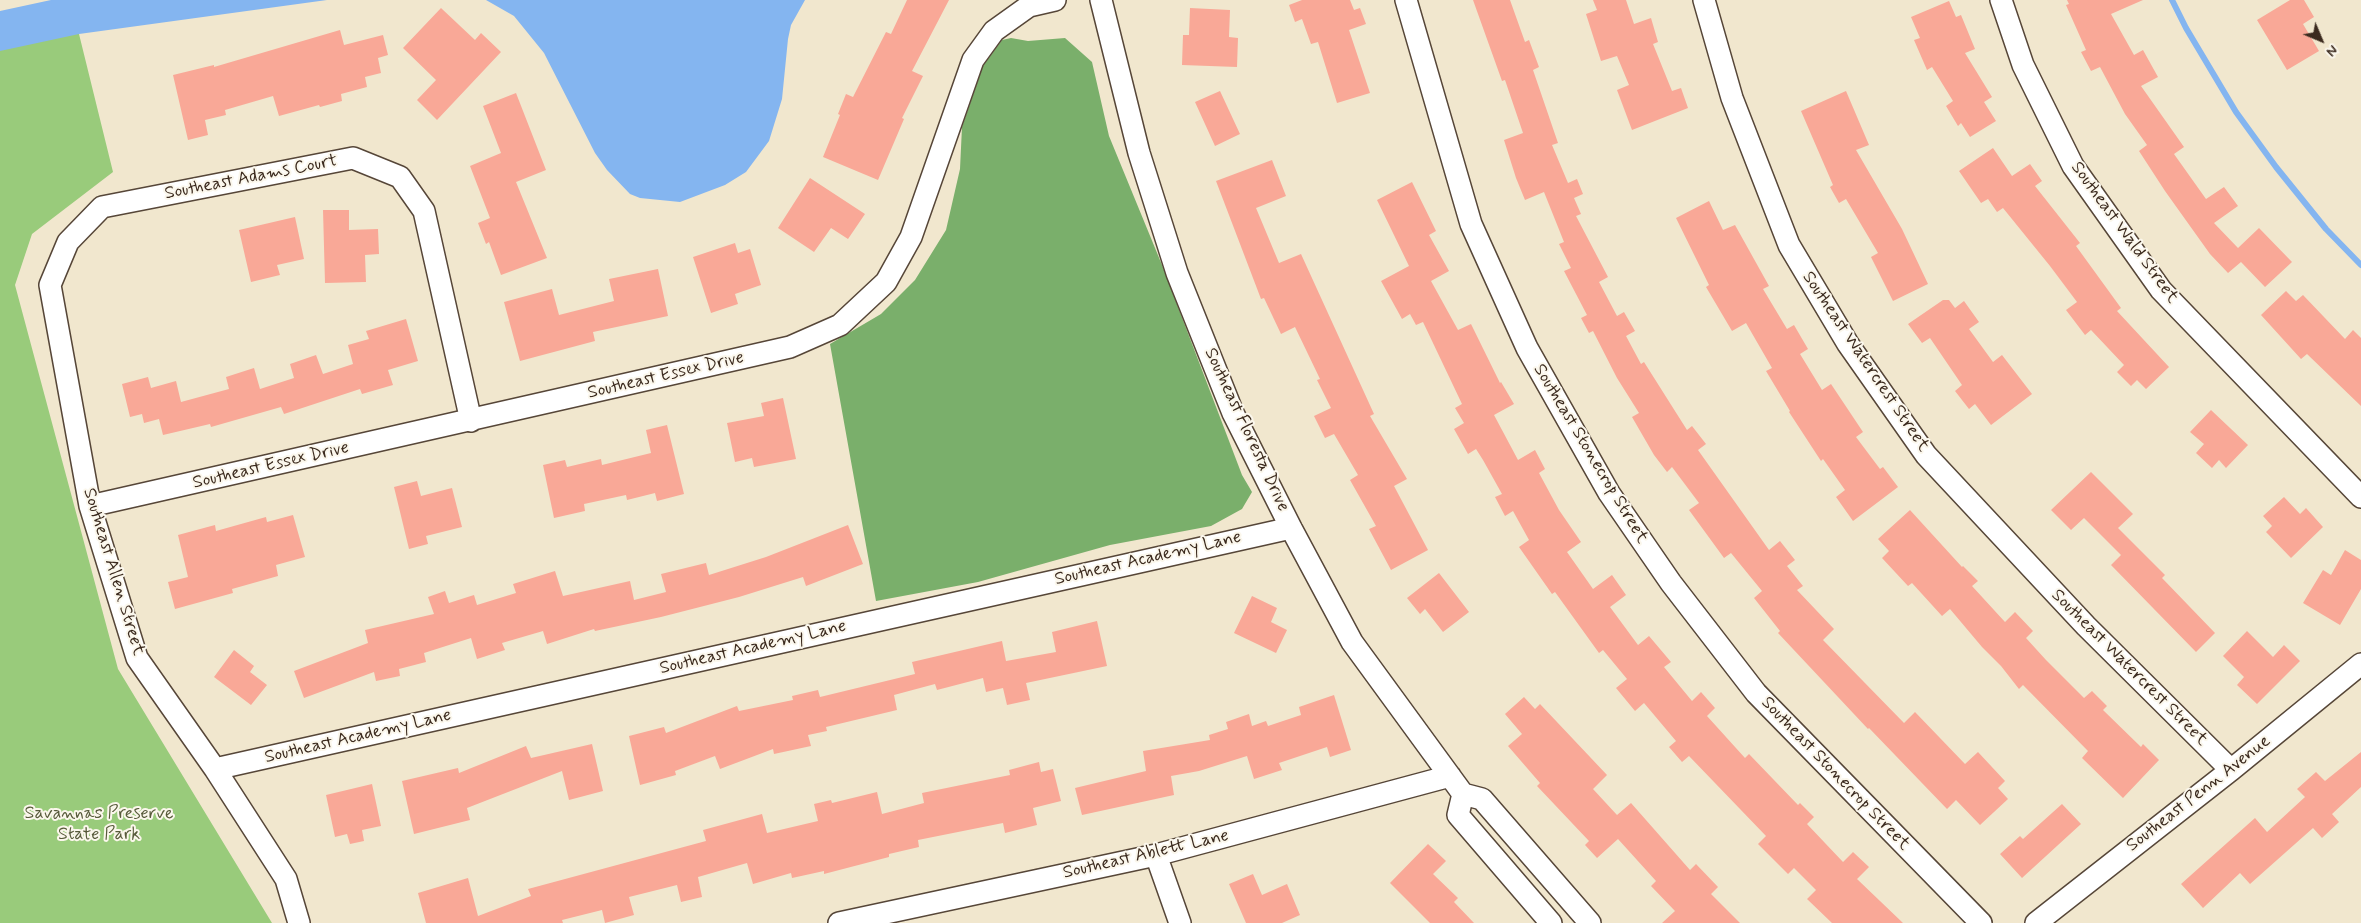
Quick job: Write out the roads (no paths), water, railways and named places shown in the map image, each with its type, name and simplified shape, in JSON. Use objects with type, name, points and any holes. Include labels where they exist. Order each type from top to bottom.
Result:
[{"type":"street","name":"Southeast Essex Drive","points":[[90,506],[471,421],[790,347],[840,325],[886,282],[910,237],[973,60],[994,31],[1029,6],[1055,0]]},
{"type":"street","name":"Southeast Floresta Drive","points":[[1101,0],[1139,153],[1178,273],[1233,413],[1291,528],[1352,642],[1463,794]]},
{"type":"street","name":"Southeast Stonecrop Street","points":[[1406,0],[1471,224],[1527,348],[1609,493],[1671,583],[1756,693],[1981,923]]},
{"type":"street","name":"Southeast Watercrest Street","points":[[1704,0],[1732,98],[1789,246],[1848,344],[1926,455],[2086,626],[2232,770]]},
{"type":"street","name":"Southeast Wald Street","points":[[2001,0],[2023,66],[2073,166],[2162,290],[2361,497]]},
{"type":"street","name":"Southeast Adams Court","points":[[68,242],[102,207],[353,158],[400,177],[424,211],[471,421]]},
{"type":"street","name":"Southeast Allen Street","points":[[68,242],[50,285],[90,506],[137,658],[215,769],[286,879],[299,923]]},
{"type":"street","name":"Southeast Academy Lane","points":[[215,769],[1291,528]]},
{"type":"street","name":"Southeast Penn Avenue","points":[[2036,923],[2232,770],[2361,664]]},
{"type":"street","name":"Southeast Ablett Lane","points":[[839,923],[880,919],[1156,855],[1450,776]]},
{"type":"street","points":[[1551,923],[1458,815],[1463,794],[1482,799],[1590,923]]},
{"type":"street","points":[[1156,855],[1180,923]]},
{"type":"water","points":[[51,0],[327,0],[79,34],[0,51],[0,11]]},
{"type":"water","points":[[486,0],[805,0],[791,25],[782,99],[769,141],[746,172],[725,185],[680,202],[640,198],[630,194],[607,170],[595,153],[544,53],[514,16]]},
{"type":"waterway","points":[[2172,0],[2186,28],[2236,112],[2276,167],[2326,229],[2361,265]]},
{"type":"park label","name":"Savannas Preserve State Park","points":[[99,824]]}]
